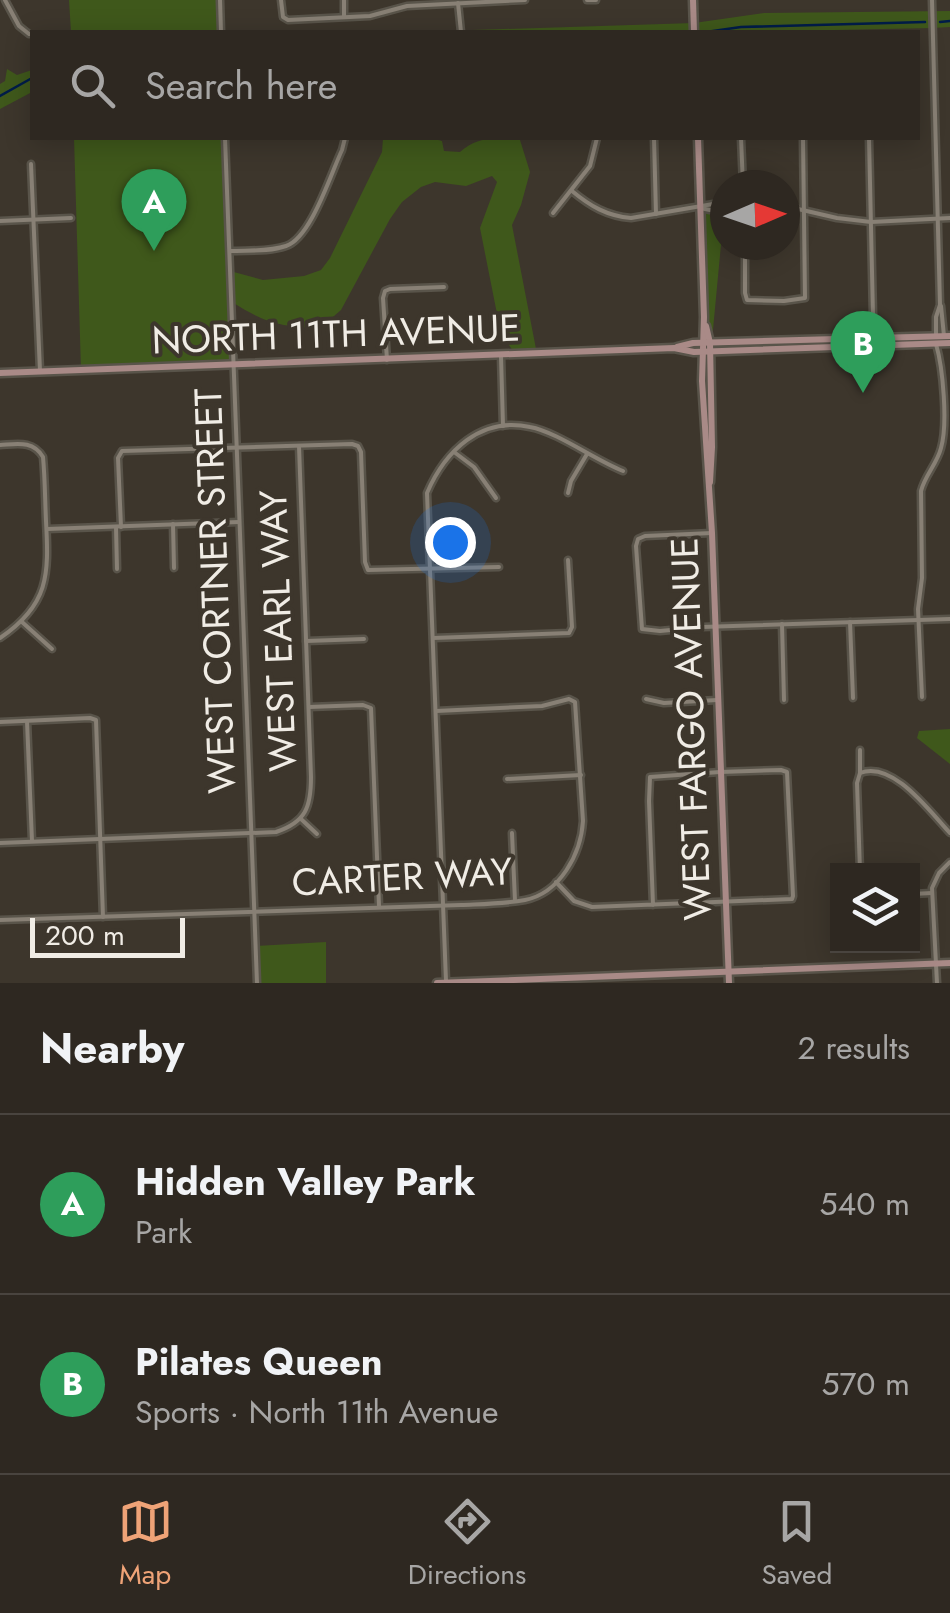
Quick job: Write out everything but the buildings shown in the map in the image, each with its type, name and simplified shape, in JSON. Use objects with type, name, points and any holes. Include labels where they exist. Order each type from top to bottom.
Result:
[{"type":"main road","points":[[693,0],[694,30]]},
{"type":"main road","name":"WEST FARGO AVENUE","points":[[698,140],[729,983]]},
{"type":"main road","name":"NORTH 11TH AVENUE","points":[[706,347],[859,337],[943,340]]},
{"type":"main road","name":"NORTH 11TH AVENUE","points":[[803,349],[813,342],[859,337]]},
{"type":"main road","name":"NORTH 11TH AVENUE","points":[[0,372],[674,348],[693,343],[706,347],[803,349],[943,340]]},
{"type":"main road","points":[[436,983],[950,963]]},
{"type":"street","points":[[5,0],[14,20],[28,34]]},
{"type":"street","points":[[220,0],[221,30]]},
{"type":"street","points":[[281,0],[284,18],[370,16],[407,3],[525,1]]},
{"type":"street","points":[[344,0],[344,16]]},
{"type":"street","points":[[587,0],[596,0]]},
{"type":"street","points":[[922,698],[918,599],[922,566],[921,492],[943,437],[943,340],[936,317],[940,305],[932,0]]},
{"type":"street","points":[[458,3],[461,30]]},
{"type":"street","name":"WEST CORTNER STREET","points":[[225,140],[257,983]]},
{"type":"street","points":[[230,251],[276,249],[296,242],[311,220],[344,140]]},
{"type":"street","points":[[553,214],[590,166],[596,140]]},
{"type":"street","points":[[654,140],[656,214]]},
{"type":"street","points":[[741,140],[743,170]]},
{"type":"street","points":[[745,260],[748,300],[805,298],[803,140]]},
{"type":"street","points":[[868,140],[873,316]]},
{"type":"street","points":[[31,164],[40,371]]},
{"type":"street","points":[[572,191],[595,208],[619,217],[710,206]]},
{"type":"street","points":[[700,208],[710,210]]},
{"type":"street","points":[[800,208],[870,222],[950,218]]},
{"type":"street","points":[[0,220],[71,218]]},
{"type":"street","points":[[387,360],[383,298],[386,291],[444,287]]},
{"type":"street","points":[[501,355],[503,426]]},
{"type":"street","points":[[446,983],[427,494],[454,452],[474,434],[503,426],[533,427],[623,472]]},
{"type":"street","points":[[0,445],[28,444],[38,450],[43,462],[47,529],[47,575],[35,604],[22,622],[0,638]]},
{"type":"street","points":[[117,569],[120,451],[352,444],[361,452],[368,570],[500,568]]},
{"type":"street","name":"WEST EARL WAY","points":[[0,843],[252,834],[276,832],[301,820],[312,794],[299,446]]},
{"type":"street","points":[[454,452],[474,467],[496,498]]},
{"type":"street","points":[[568,493],[586,454]]},
{"type":"street","points":[[47,529],[239,522]]},
{"type":"street","points":[[173,524],[174,568]]},
{"type":"street","points":[[712,533],[638,539],[642,629],[950,619]]},
{"type":"street","points":[[433,638],[571,632],[568,560]]},
{"type":"street","points":[[22,622],[52,649]]},
{"type":"street","points":[[850,622],[853,698]]},
{"type":"street","points":[[782,624],[784,700]]},
{"type":"street","points":[[306,641],[364,639]]},
{"type":"street","points":[[646,699],[664,703],[718,700]]},
{"type":"street","points":[[436,711],[574,701],[583,821],[574,858],[556,882]]},
{"type":"street","points":[[310,707],[370,706],[379,907]]},
{"type":"street","points":[[0,722],[94,719],[98,727],[103,916]]},
{"type":"street","points":[[28,721],[32,842]]},
{"type":"street","points":[[860,750],[860,863]]},
{"type":"street","points":[[860,773],[868,770],[884,774],[903,784],[950,833]]},
{"type":"street","points":[[654,905],[650,777],[720,772]]},
{"type":"street","name":"CARTER WAY","points":[[0,920],[444,906],[530,898],[556,882],[584,906],[793,898],[786,772],[720,772]]},
{"type":"street","points":[[507,778],[580,775]]},
{"type":"street","points":[[301,820],[316,834]]},
{"type":"street","points":[[512,833],[515,900]]},
{"type":"street","points":[[937,983],[932,893],[934,881],[950,862]]},
{"type":"street","points":[[920,894],[932,893]]},
{"type":"green space","points":[[69,0],[220,0],[221,30],[71,30]]},
{"type":"green space","points":[[950,11],[950,27],[474,30],[694,23],[764,13]]},
{"type":"green space","points":[[7,69],[17,75],[30,71],[30,93],[0,109],[0,84],[5,81]]},
{"type":"green space","points":[[74,140],[225,140],[230,271],[263,280],[304,276],[321,270],[382,152],[383,140],[438,140],[444,151],[460,152],[484,140],[520,140],[530,172],[512,225],[537,354],[516,355],[501,334],[480,228],[497,182],[492,176],[466,186],[435,182],[402,202],[341,310],[320,328],[274,322],[232,302],[234,365],[81,370]]},
{"type":"green space","points":[[710,203],[710,260],[720,260],[711,351],[702,351],[700,243],[695,208],[688,208]]},
{"type":"green space","points":[[950,729],[950,764],[917,738],[919,731]]},
{"type":"green space","points":[[326,942],[326,983],[257,983],[256,946]]},
{"type":"waterway","points":[[940,22],[950,21]]},
{"type":"waterway","points":[[720,30],[925,22]]},
{"type":"waterway","points":[[0,96],[30,79]]},
{"type":"place","name":"Hidden Valley Park","points":[[154,251]]},
{"type":"place","name":"Pilates Queen","points":[[863,393]]}]
